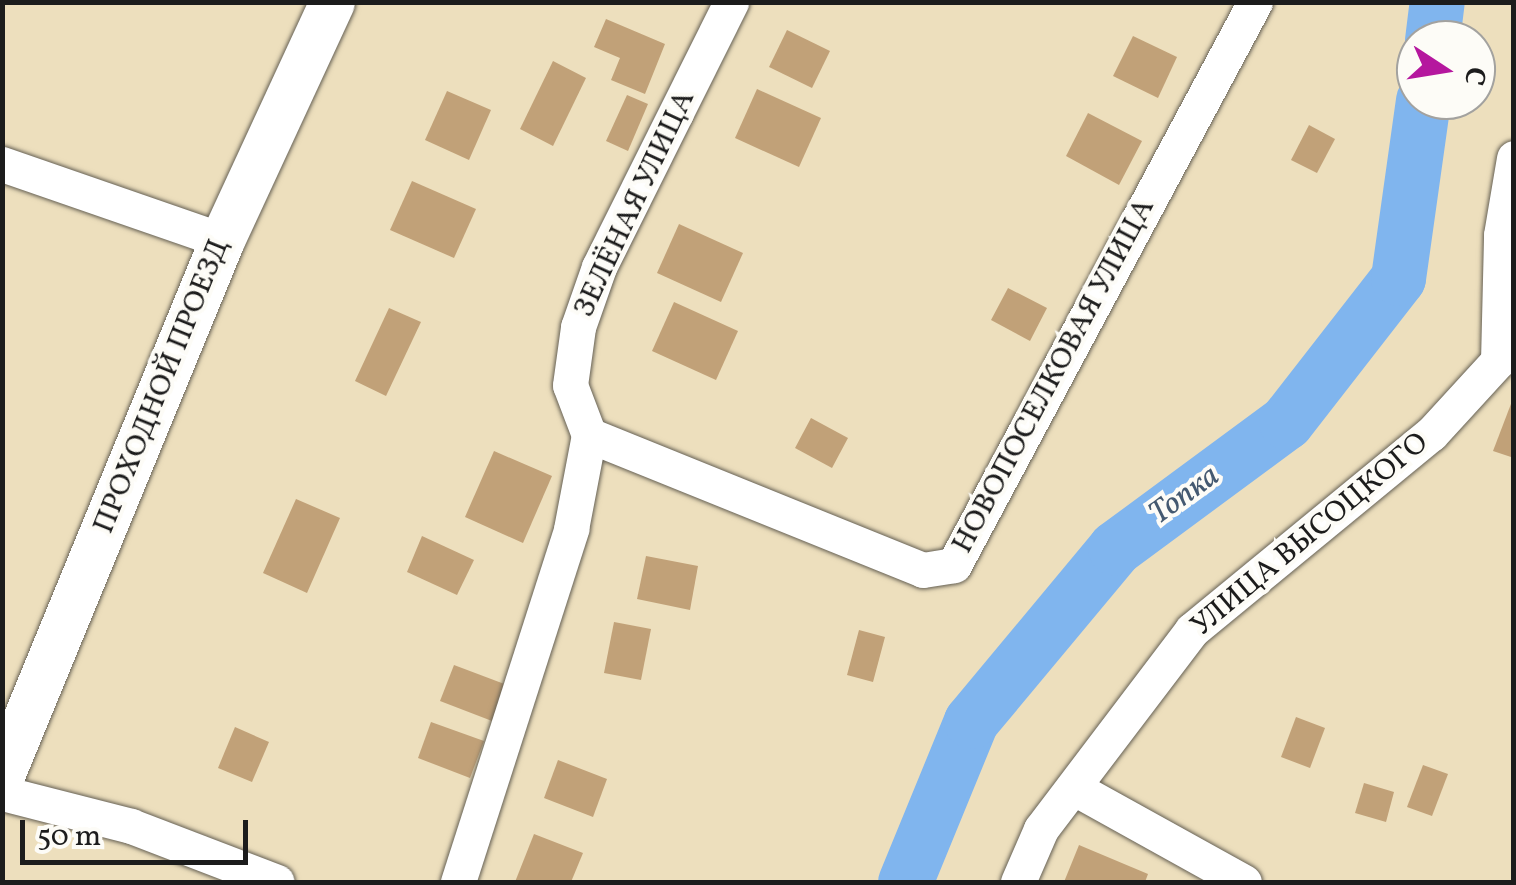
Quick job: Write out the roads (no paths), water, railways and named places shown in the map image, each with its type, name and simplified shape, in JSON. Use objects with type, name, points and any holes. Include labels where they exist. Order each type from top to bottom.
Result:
[{"type":"street","name":"ПРОХОДНОЙ ПРОЕЗД","points":[[2,775],[13,717],[222,240],[332,2]]},
{"type":"street","name":"ЗЕЛЁНАЯ УЛИЦА","points":[[590,436],[570,386],[578,327],[599,267],[731,2]]},
{"type":"street","name":"НОВОПОСЕЛКОВАЯ УЛИЦА","points":[[590,436],[923,570],[954,565],[1255,2]]},
{"type":"street","name":"УЛИЦА ВЫСОЦКОГО","points":[[1018,882],[1041,829],[1076,789],[1192,630],[1431,434],[1498,361],[1502,235],[1514,158]]},
{"type":"street","points":[[2,164],[222,240]]},
{"type":"street","points":[[458,882],[571,529],[590,436]]},
{"type":"street","points":[[1076,789],[1244,882]]},
{"type":"street","points":[[2,792],[131,826],[276,882]]},
{"type":"waterway","name":"Топка","points":[[1435,20],[1437,2]]},
{"type":"waterway","name":"Топка","points":[[905,882],[971,721],[1115,548],[1286,422],[1398,278],[1420,120]]}]
